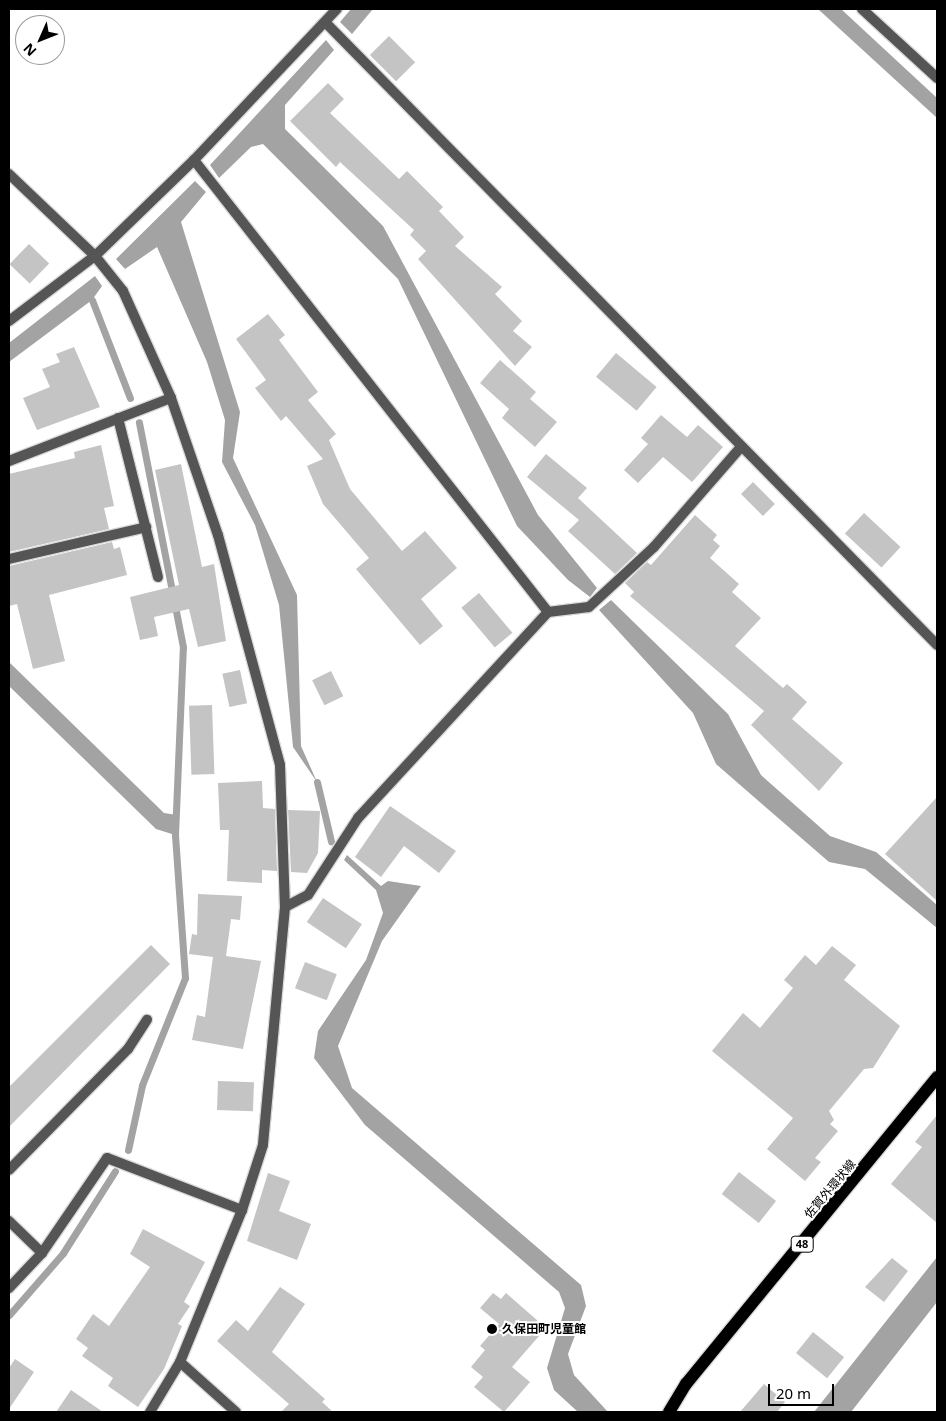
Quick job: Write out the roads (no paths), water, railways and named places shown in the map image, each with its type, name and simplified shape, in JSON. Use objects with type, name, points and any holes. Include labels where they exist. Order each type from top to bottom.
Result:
[{"type":"main road","name":"佐賀外環状線","points":[[669,1412],[686,1384],[937,1077]]},
{"type":"street","points":[[9,321],[94,256],[194,160],[326,23],[337,9]]},
{"type":"street","points":[[862,9],[937,78]]},
{"type":"street","points":[[326,23],[937,646]]},
{"type":"street","points":[[194,160],[548,612]]},
{"type":"street","points":[[9,174],[94,256],[123,291],[171,398],[218,536],[280,765],[285,907],[263,1145],[242,1210],[180,1362],[150,1412]]},
{"type":"street","points":[[9,461],[171,398]]},
{"type":"street","points":[[118,418],[158,577]]},
{"type":"street","points":[[285,907],[308,896],[358,818],[548,612],[589,607],[654,547],[741,447]]},
{"type":"street","points":[[9,559],[146,527]]},
{"type":"street","points":[[9,1170],[128,1050],[146,1020]]},
{"type":"street","points":[[9,1288],[42,1253],[107,1158],[242,1210]]},
{"type":"street","points":[[9,1221],[42,1253]]},
{"type":"street","points":[[180,1362],[236,1412]]},
{"type":"waterway","points":[[92,300],[130,398]]},
{"type":"waterway","points":[[128,1150],[142,1085],[185,978],[175,835],[183,647],[139,422]]},
{"type":"waterway","points":[[317,782],[331,841]]},
{"type":"waterway","points":[[9,1315],[63,1253],[115,1171]]},
{"type":"place","name":"久保田町児童館","points":[[492,1329]]}]
